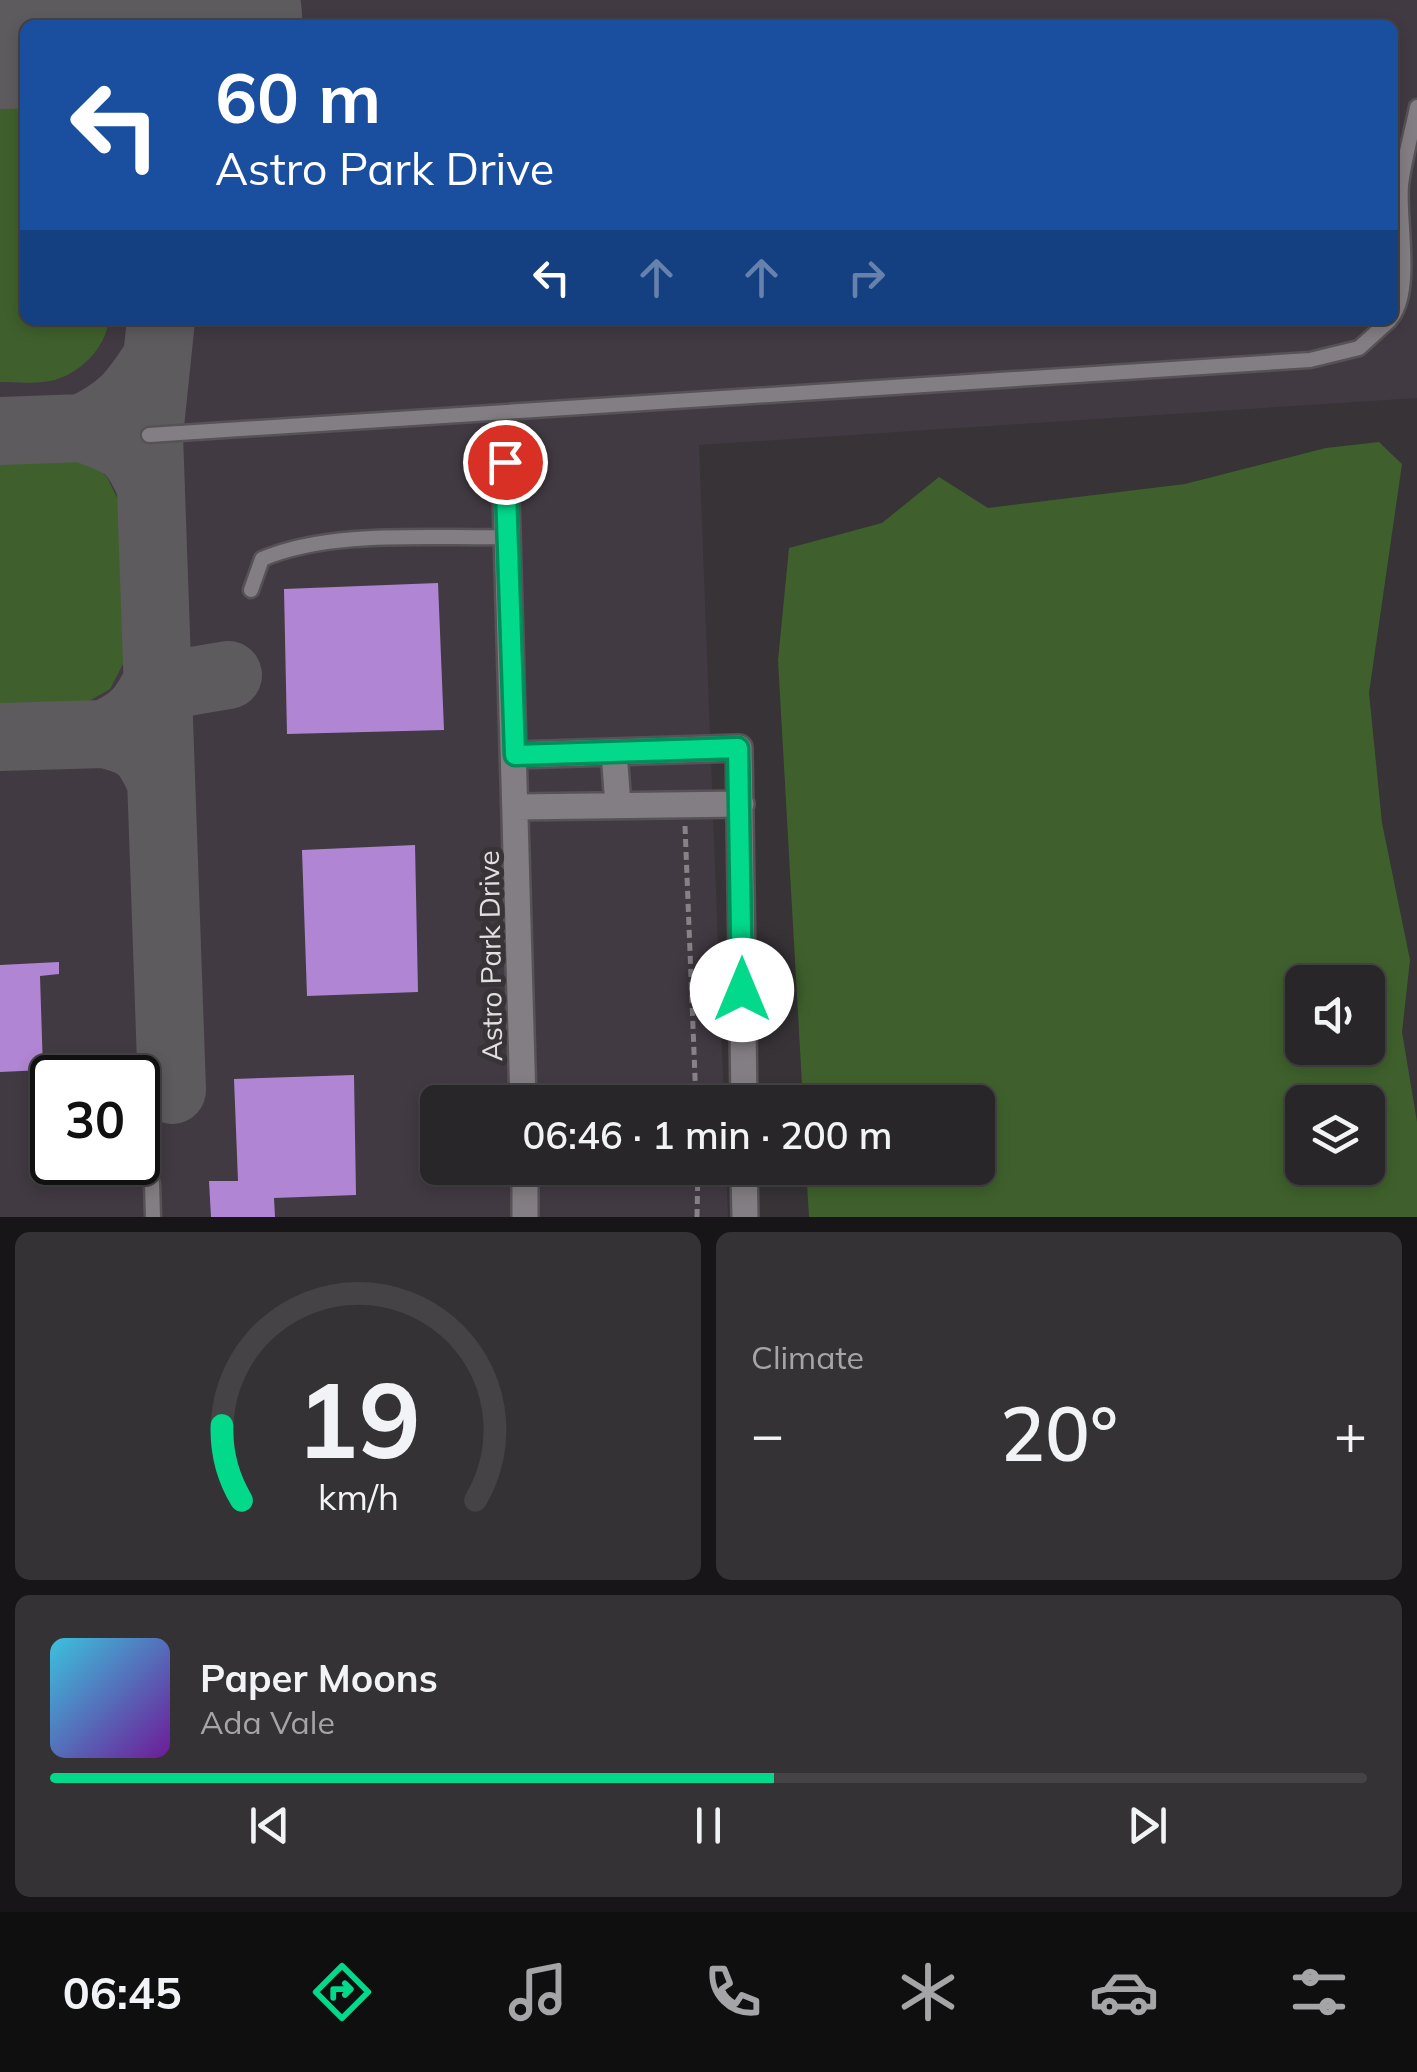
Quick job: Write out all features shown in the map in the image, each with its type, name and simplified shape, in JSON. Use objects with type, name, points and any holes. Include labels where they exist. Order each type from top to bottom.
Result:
[{"type":"street","name":"Astro Park Drive","points":[[505,462],[523,1085]]},
{"type":"street","points":[[515,755],[738,748],[744,1085]]},
{"type":"street","points":[[614,752],[618,805]]},
{"type":"street","points":[[516,807],[741,804]]},
{"type":"street","points":[[525,1185],[525,1217]]},
{"type":"street","points":[[744,1185],[744,1217]]},
{"type":"lane","points":[[1398,303],[1404,250],[1401,186],[1417,107]]},
{"type":"lane","points":[[149,435],[1310,360],[1360,348],[1385,325]]},
{"type":"lane","points":[[251,590],[262,559],[298,546],[331,541],[508,537]]},
{"type":"lane","points":[[152,1185],[153,1217]]},
{"type":"path","points":[[685,804],[684,864],[695,1085]]},
{"type":"path","points":[[697,1217],[698,1185]]},
{"type":"shaded area","points":[[0,0],[1417,0],[1417,398],[699,445],[723,1085],[420,1085],[420,1185],[727,1185],[728,1217],[0,1217]]},
{"type":"green space","points":[[20,81],[20,325],[108,325],[89,359],[71,373],[44,382],[0,382],[0,82]]},
{"type":"green space","points":[[1379,442],[1402,464],[1369,693],[1382,823],[1410,960],[1402,1032],[1417,1122],[1417,1217],[809,1217],[807,1185],[995,1185],[995,1085],[802,1085],[778,660],[789,548],[882,523],[939,477],[988,508],[1185,484],[1326,448]]},
{"type":"green space","points":[[74,458],[95,466],[107,477],[119,502],[125,660],[110,689],[84,704],[0,709],[0,460]]},
{"type":"building","points":[[438,583],[444,730],[287,734],[284,589]]},
{"type":"building","points":[[415,845],[418,992],[307,996],[302,850]]},
{"type":"building","points":[[59,962],[59,974],[40,976],[43,1055],[30,1055],[30,1071],[0,1072],[0,965]]},
{"type":"building","points":[[354,1075],[356,1195],[274,1198],[275,1217],[211,1217],[209,1181],[238,1181],[234,1079]]},
{"type":"taxiway","points":[[187,0],[187,20]]},
{"type":"taxiway","points":[[160,325],[149,435],[172,1090]]},
{"type":"taxiway","points":[[151,487],[126,447],[83,428],[125,400],[156,359]]},
{"type":"taxiway","points":[[0,431],[83,428]]},
{"type":"taxiway","points":[[143,708],[181,683],[228,675]]},
{"type":"taxiway","points":[[157,682],[136,714],[104,734],[140,748],[160,780]]},
{"type":"taxiway","points":[[0,737],[104,734]]},
{"type":"runway","points":[[93,20],[216,16]]},
{"type":"runway","points":[[0,23],[20,22]]},
{"type":"route","points":[[505,462],[515,755],[738,748],[742,990]]}]
